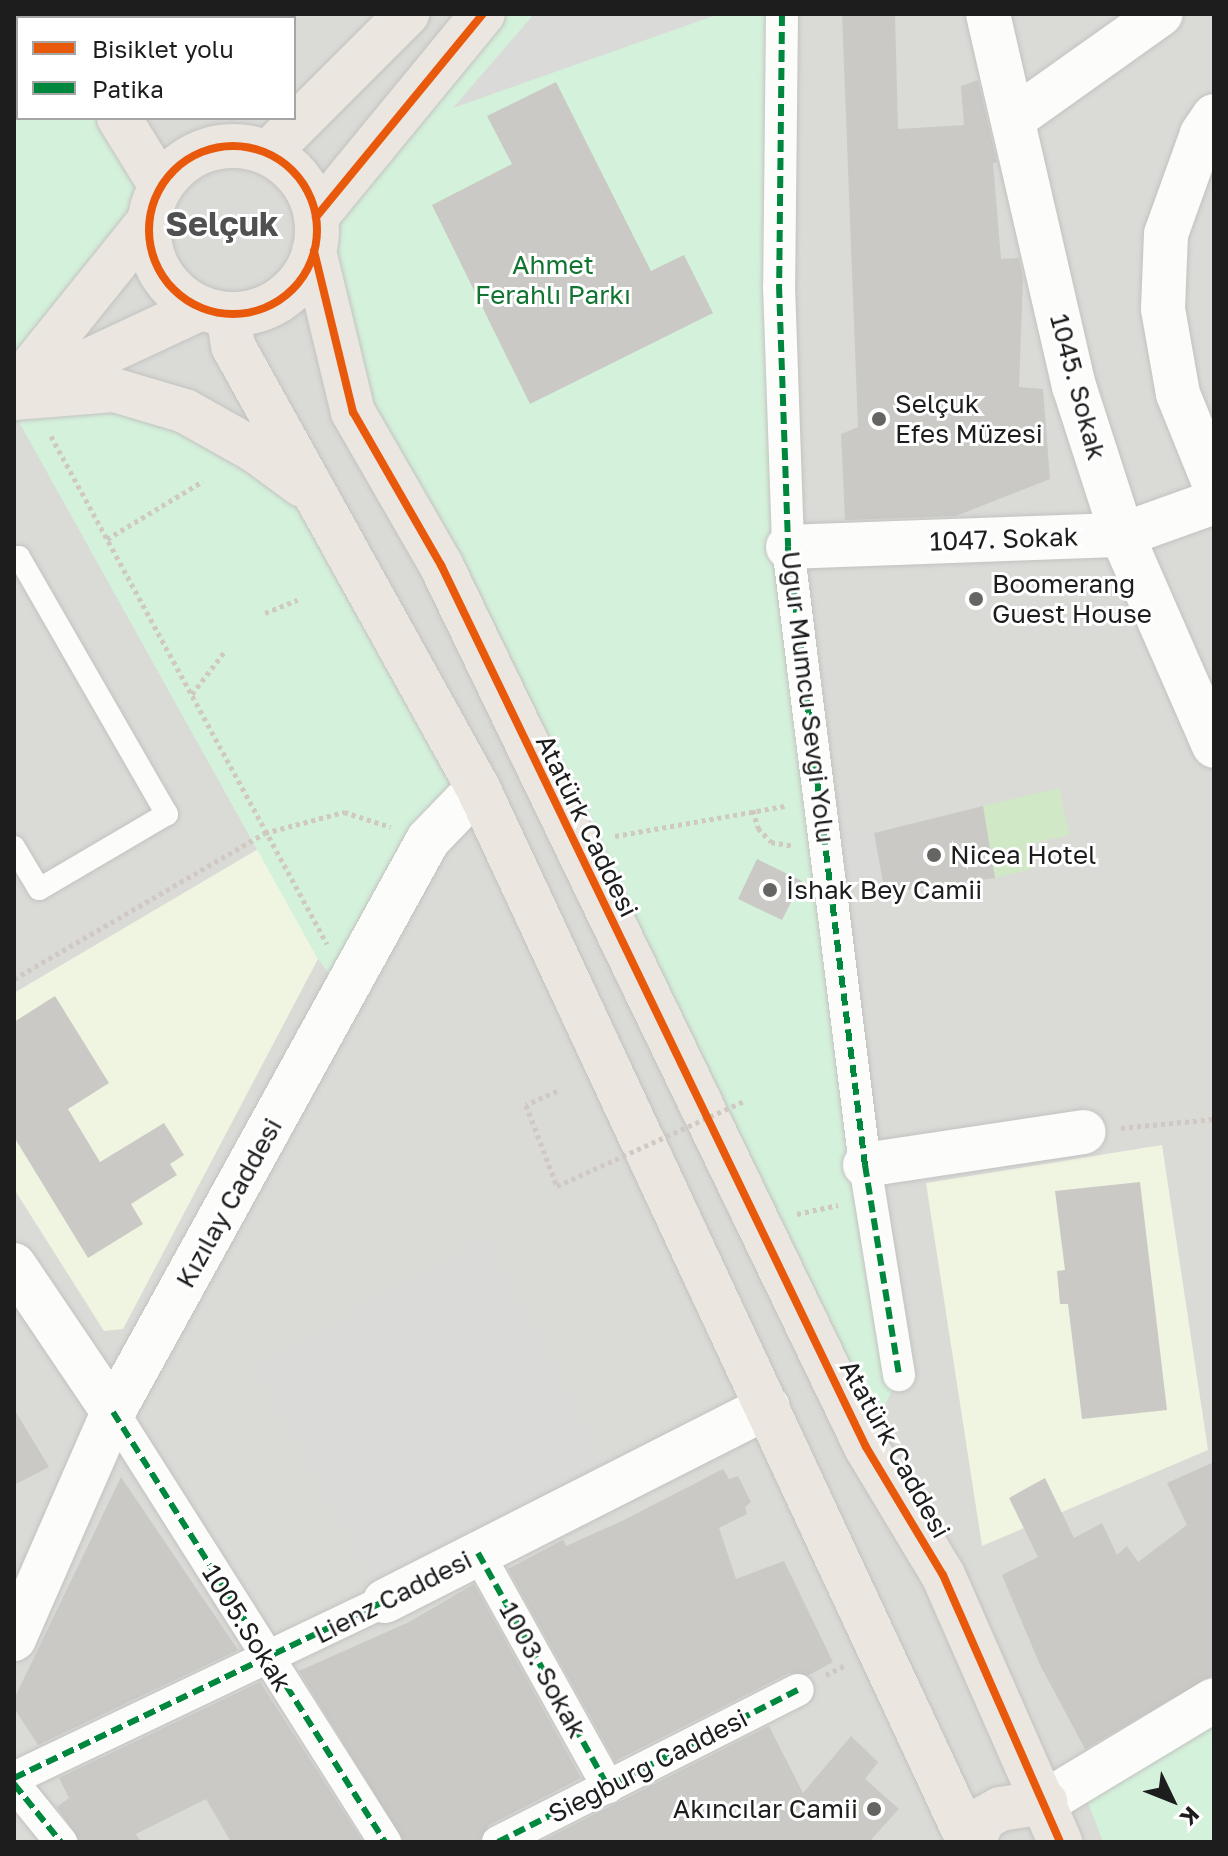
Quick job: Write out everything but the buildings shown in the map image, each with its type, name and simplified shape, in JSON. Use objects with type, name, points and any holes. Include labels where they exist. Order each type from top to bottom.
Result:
[{"type":"highway","points":[[296,104],[407,14]]},
{"type":"highway","points":[[14,397],[214,311],[256,311],[282,298],[302,277],[315,234],[483,14]]},
{"type":"highway","points":[[120,120],[155,203],[150,248],[160,273],[177,294],[214,311],[478,788],[970,1842]]},
{"type":"highway","points":[[14,389],[155,203],[177,166],[200,152],[251,140],[276,120]]},
{"type":"highway","points":[[251,140],[300,179],[315,234]]},
{"type":"highway","name":"Atatürk Caddesi","points":[[315,234],[353,412],[441,565],[774,1265],[866,1447],[943,1575],[1053,1822]]},
{"type":"highway","points":[[14,397],[114,390],[185,411],[256,451],[317,496]]},
{"type":"highway","points":[[970,1842],[984,1818],[1000,1809],[1053,1822]]},
{"type":"street","name":"Ugur Mumcu Sevgi Yolu","points":[[782,14],[779,286],[788,547],[868,1182],[899,1375]]},
{"type":"street","name":"1045. Sokak","points":[[988,14],[1074,386],[1122,535],[1214,746]]},
{"type":"street","points":[[1013,119],[1161,14]]},
{"type":"street","points":[[1214,116],[1166,234],[1163,309],[1178,394],[1214,483]]},
{"type":"street","name":"1047. Sokak","points":[[788,547],[1122,535],[1214,502]]},
{"type":"street","name":"Kızılay Caddesi","points":[[14,1639],[113,1412],[428,840],[478,788]]},
{"type":"street","points":[[868,1182],[1084,1132]]},
{"type":"street","points":[[14,1265],[113,1412]]},
{"type":"street","name":"Lienz Caddesi","points":[[14,1778],[266,1661],[768,1407]]},
{"type":"street","name":"1005.Sokak","points":[[113,1412],[266,1661],[385,1842]]},
{"type":"street","name":"1003. Sokak","points":[[478,1553],[608,1787]]},
{"type":"street","name":"Siegburg Caddesi","points":[[498,1842],[798,1690]]},
{"type":"street","points":[[1053,1822],[1214,1700]]},
{"type":"street","points":[[14,1784],[61,1842]]},
{"type":"lane","points":[[14,847],[39,889],[167,814],[16,555]]},
{"type":"path","points":[[49,431],[330,949]]},
{"type":"path","points":[[107,539],[203,481]]},
{"type":"path","points":[[265,613],[297,600]]},
{"type":"path","points":[[192,694],[225,651]]},
{"type":"path","points":[[608,837],[820,801]]},
{"type":"path","points":[[753,810],[758,828],[771,842],[794,846],[825,839]]},
{"type":"path","points":[[14,979],[265,833],[344,812],[391,827]]},
{"type":"path","points":[[557,1091],[526,1105],[557,1186],[744,1101]]},
{"type":"path","points":[[1084,1132],[1214,1119]]},
{"type":"path","points":[[788,1216],[868,1182]]},
{"type":"shaded area","points":[[14,14],[1214,14],[1214,1842],[14,1842]]},
{"type":"shaded area","points":[[534,14],[719,14],[453,108]]},
{"type":"shaded area","points":[[873,827],[885,893],[860,896],[851,831]]},
{"type":"shaded area","points":[[258,849],[318,959],[123,1329],[104,1331],[14,1189],[14,993]]},
{"type":"shaded area","points":[[1162,1145],[1208,1450],[982,1546],[926,1183]]},
{"type":"shaded area","points":[[484,1239],[613,1484],[385,1601],[257,1367]]},
{"type":"green space","points":[[14,14],[44,16],[16,16],[16,120],[120,120],[161,186],[14,389]]},
{"type":"green space","name":"Ahmet Ferahlı Parkı","points":[[483,14],[782,14],[788,547],[899,1375],[866,1447],[353,412],[317,235]]},
{"type":"green space","points":[[114,390],[317,496],[478,788],[345,995],[318,959],[14,413]]},
{"type":"green space","points":[[1059,788],[1070,835],[1029,844],[1032,869],[995,878],[983,806]]},
{"type":"green space","points":[[1214,1718],[1214,1842],[1103,1842],[1085,1795]]},
{"type":"marked path","points":[[782,14],[779,286],[788,547],[865,1165],[899,1375]]},
{"type":"marked path","points":[[113,1412],[385,1842]]},
{"type":"marked path","points":[[478,1553],[608,1787]]},
{"type":"marked path","points":[[14,1778],[385,1601]]},
{"type":"marked path","points":[[498,1842],[798,1690]]},
{"type":"marked path","points":[[14,1784],[61,1842]]},
{"type":"cycle path","points":[[316,217],[483,14]]},
{"type":"cycle path","points":[[233,146],[265,153],[292,171],[310,198],[317,230],[310,262],[292,289],[265,307],[233,314],[201,307],[174,289],[156,262],[149,230],[156,198],[174,171],[201,153],[233,146]]},
{"type":"cycle path","points":[[314,251],[353,412],[441,565],[866,1447],[943,1575],[1060,1842]]},
{"type":"place","name":"Selçuk Efes Müzesi","points":[[879,419]]},
{"type":"place","name":"Boomerang Guest House","points":[[976,599]]},
{"type":"place","name":"Nicea Hotel","points":[[934,855]]},
{"type":"place","name":"İshak Bey Camii","points":[[770,890]]},
{"type":"place","name":"Akıncılar Camii","points":[[874,1809]]},
{"type":"district","name":"Selçuk","points":[[222,224]]}]
